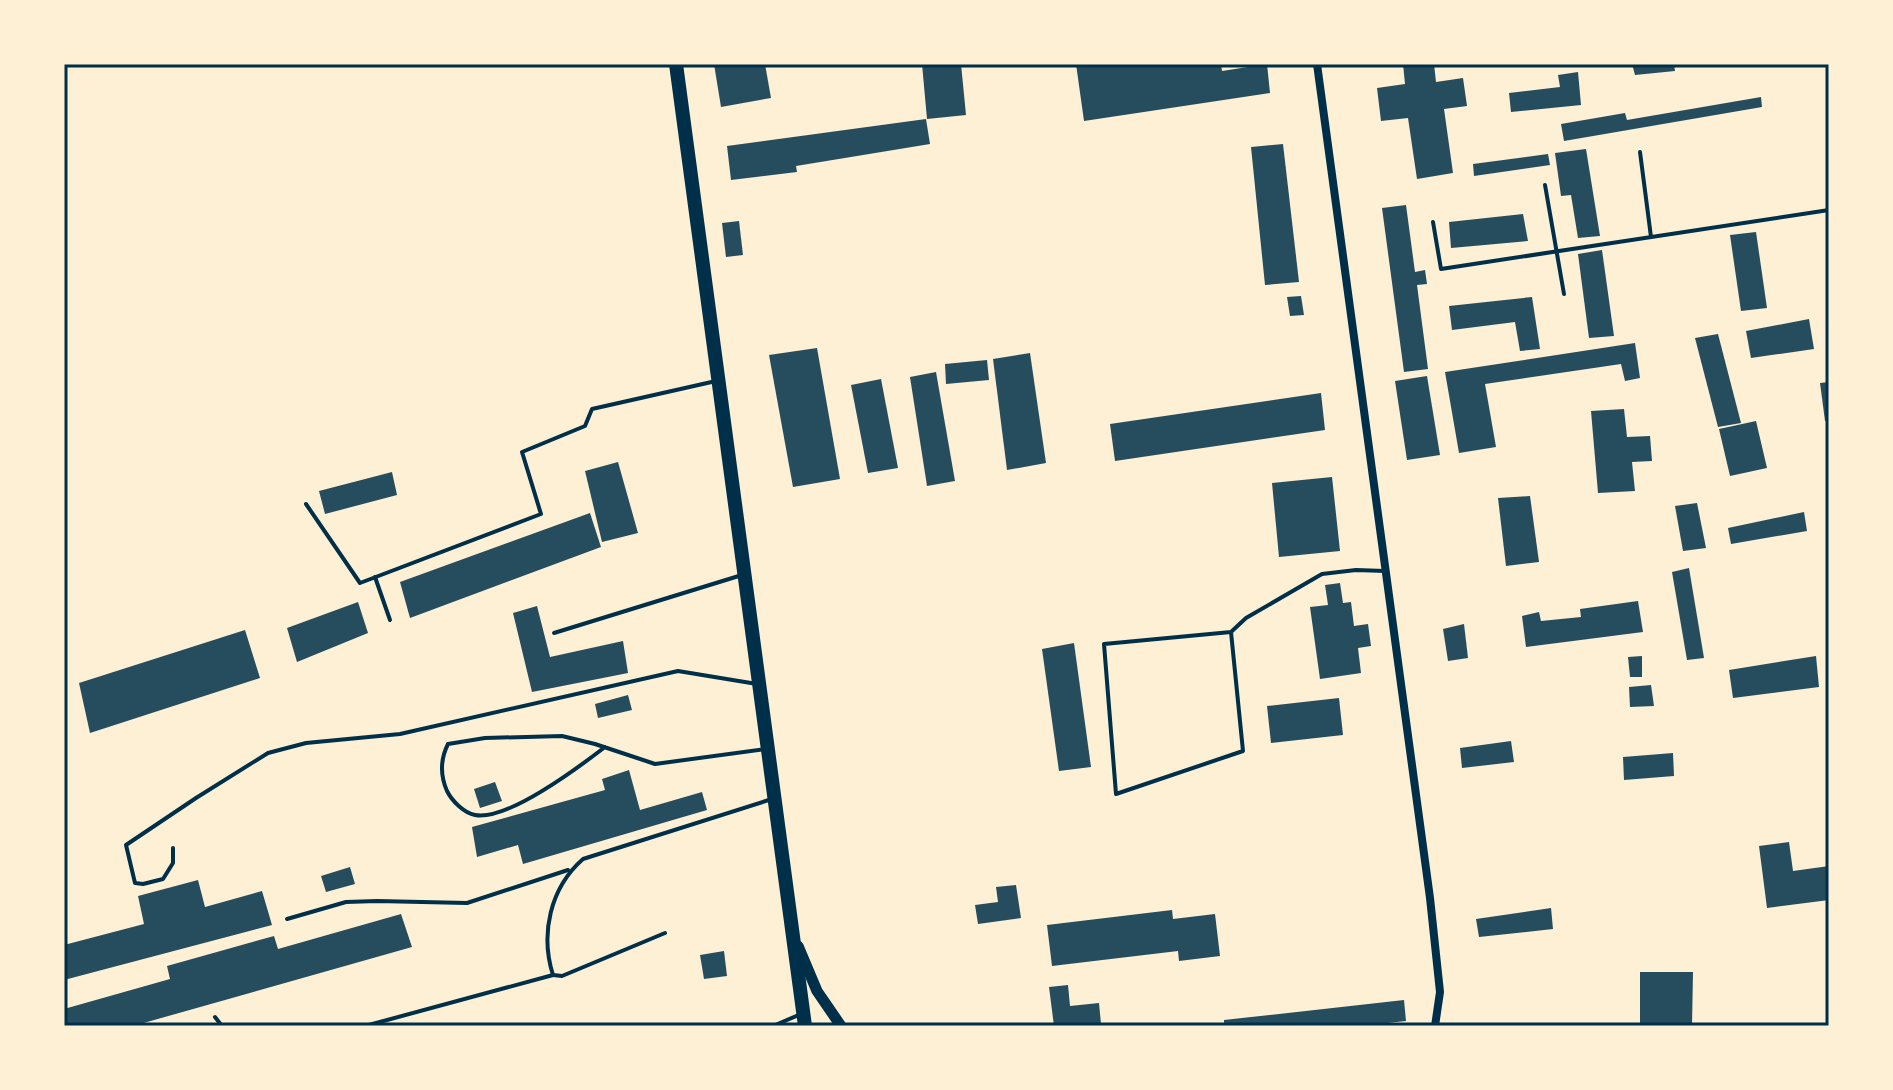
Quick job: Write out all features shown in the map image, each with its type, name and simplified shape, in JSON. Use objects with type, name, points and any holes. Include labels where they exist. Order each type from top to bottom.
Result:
[{"type":"main road","points":[[676,64],[804,1020]]},
{"type":"street","points":[[1317,64],[1430,898],[1440,992],[1435,1026]]},
{"type":"street","points":[[792,926],[817,991],[841,1026]]},
{"type":"lane","points":[[1640,152],[1651,237]]},
{"type":"lane","points":[[1545,185],[1564,294]]},
{"type":"lane","points":[[1433,222],[1441,269],[1829,210]]},
{"type":"lane","points":[[306,504],[360,583],[541,514],[522,452],[585,426],[592,409],[718,381]]},
{"type":"lane","points":[[1231,632],[1243,751],[1116,794],[1104,644],[1231,632],[1246,618],[1322,574],[1385,571]]},
{"type":"lane","points":[[554,633],[744,574]]},
{"type":"lane","points":[[375,577],[390,620]]},
{"type":"lane","points":[[173,848],[173,863],[163,879],[135,883],[126,845],[268,753],[306,743],[400,734],[678,671],[759,685]]},
{"type":"lane","points":[[605,747],[560,781],[487,815],[472,815],[451,798],[441,770],[443,753],[448,744],[485,738],[562,736],[605,747],[655,764],[768,749]]},
{"type":"lane","points":[[553,975],[548,959],[547,935],[554,898],[571,870],[583,859],[775,799]]},
{"type":"lane","points":[[287,919],[346,902],[467,903],[571,870]]},
{"type":"lane","points":[[365,1026],[553,975],[562,976],[665,933]]},
{"type":"lane","points":[[215,1017],[222,1026]]},
{"type":"lane","points":[[773,1026],[804,1020]]},
{"type":"building","points":[[714,64],[765,64],[771,98],[721,107]]},
{"type":"building","points":[[922,64],[961,64],[966,115],[927,119]]},
{"type":"building","points":[[1076,64],[1221,64],[1222,71],[1267,64],[1270,93],[1084,121]]},
{"type":"building","points":[[1403,64],[1434,64],[1436,82],[1463,78],[1467,106],[1444,109],[1453,173],[1417,179],[1408,118],[1381,121],[1377,88],[1405,84]]},
{"type":"building","points":[[1632,64],[1674,64],[1675,71],[1635,75]]},
{"type":"building","points":[[1578,72],[1581,105],[1511,112],[1509,93],[1560,87],[1558,75]]},
{"type":"building","points":[[1761,97],[1762,107],[1564,141],[1561,124],[1625,113],[1627,120]]},
{"type":"building","points":[[926,119],[930,144],[796,166],[797,172],[731,180],[727,146]]},
{"type":"building","points":[[1283,144],[1299,282],[1265,285],[1251,147]]},
{"type":"building","points":[[1586,149],[1600,236],[1578,238],[1571,195],[1561,196],[1555,153]]},
{"type":"building","points":[[1548,154],[1550,165],[1474,176],[1473,164]]},
{"type":"building","points":[[1406,205],[1415,272],[1425,270],[1427,284],[1417,285],[1428,369],[1404,372],[1382,208]]},
{"type":"building","points":[[1523,214],[1528,241],[1451,248],[1449,222]]},
{"type":"building","points":[[739,221],[743,255],[726,257],[722,223]]},
{"type":"building","points":[[1756,232],[1767,308],[1741,311],[1730,235]]},
{"type":"building","points":[[1602,250],[1614,336],[1589,338],[1578,254]]},
{"type":"building","points":[[1301,296],[1304,315],[1290,316],[1287,297]]},
{"type":"building","points":[[1532,297],[1540,349],[1520,351],[1515,322],[1452,330],[1449,306]]},
{"type":"building","points":[[1809,319],[1814,349],[1751,358],[1746,331]]},
{"type":"building","points":[[1718,334],[1741,423],[1718,427],[1695,338]]},
{"type":"building","points":[[1635,343],[1640,378],[1625,381],[1621,364],[1485,384],[1496,447],[1459,453],[1445,372]]},
{"type":"building","points":[[817,348],[840,479],[793,487],[769,355]]},
{"type":"building","points":[[1030,353],[1046,463],[1007,470],[993,359]]},
{"type":"building","points":[[987,360],[989,380],[946,384],[945,364]]},
{"type":"building","points":[[936,372],[955,481],[927,486],[910,377]]},
{"type":"building","points":[[1427,376],[1440,455],[1407,460],[1395,381]]},
{"type":"building","points":[[881,379],[898,468],[868,473],[851,385]]},
{"type":"building","points":[[1829,382],[1829,421],[1825,421],[1820,383]]},
{"type":"building","points":[[1321,393],[1325,430],[1115,461],[1110,424]]},
{"type":"building","points":[[1624,409],[1627,437],[1650,436],[1652,461],[1632,462],[1635,491],[1598,493],[1591,411]]},
{"type":"building","points":[[1756,421],[1767,468],[1730,476],[1719,429]]},
{"type":"building","points":[[618,462],[638,533],[602,542],[585,471]]},
{"type":"building","points":[[392,472],[397,495],[325,514],[319,491]]},
{"type":"building","points":[[1332,477],[1340,551],[1279,557],[1272,483]]},
{"type":"building","points":[[1530,496],[1539,562],[1506,566],[1498,498]]},
{"type":"building","points":[[1697,503],[1706,548],[1683,551],[1675,506]]},
{"type":"building","points":[[1804,512],[1807,531],[1731,544],[1728,528]]},
{"type":"building","points":[[590,513],[601,547],[410,618],[400,582]]},
{"type":"building","points":[[1689,568],[1704,658],[1687,660],[1672,572]]},
{"type":"building","points":[[1340,583],[1343,603],[1351,602],[1354,626],[1368,624],[1371,646],[1358,648],[1361,673],[1320,679],[1310,607],[1328,605],[1325,585]]},
{"type":"building","points":[[1638,601],[1643,632],[1526,647],[1522,616],[1539,612],[1541,621],[1581,617],[1580,609]]},
{"type":"building","points":[[358,602],[368,633],[297,662],[287,628]]},
{"type":"building","points":[[537,606],[550,657],[623,641],[628,673],[532,692],[513,613]]},
{"type":"building","points":[[1464,624],[1468,658],[1448,661],[1443,629]]},
{"type":"building","points":[[245,630],[260,678],[90,733],[79,683]]},
{"type":"building","points":[[1074,643],[1091,767],[1059,771],[1042,649]]},
{"type":"building","points":[[1642,656],[1642,677],[1630,677],[1628,657]]},
{"type":"building","points":[[1816,656],[1819,687],[1733,698],[1729,670]]},
{"type":"building","points":[[1651,685],[1654,706],[1630,707],[1629,687]]},
{"type":"building","points":[[628,695],[632,710],[598,718],[595,704]]},
{"type":"building","points":[[1339,698],[1343,735],[1271,743],[1267,706]]},
{"type":"building","points":[[1511,741],[1514,762],[1462,768],[1460,748]]},
{"type":"building","points":[[1673,753],[1674,776],[1624,780],[1623,757]]},
{"type":"building","points":[[629,770],[640,810],[702,792],[707,810],[523,864],[518,845],[477,857],[472,827],[605,790],[602,779]]},
{"type":"building","points":[[495,782],[502,801],[480,808],[474,789]]},
{"type":"building","points":[[1789,842],[1793,871],[1829,866],[1829,900],[1767,908],[1759,846]]},
{"type":"building","points":[[350,867],[355,884],[326,892],[321,876]]},
{"type":"building","points":[[198,880],[205,907],[262,891],[272,925],[64,980],[64,945],[144,924],[138,896]]},
{"type":"building","points":[[1016,885],[1021,918],[978,924],[975,905],[998,902],[996,887]]},
{"type":"building","points":[[1551,908],[1553,929],[1479,937],[1476,919]]},
{"type":"building","points":[[1172,910],[1173,919],[1215,914],[1220,956],[1179,961],[1178,951],[1052,966],[1047,925]]},
{"type":"building","points":[[401,914],[412,947],[133,1026],[67,1026],[64,1009],[170,979],[167,966],[274,936],[278,949]]},
{"type":"building","points":[[724,951],[727,976],[704,979],[700,955]]},
{"type":"building","points":[[1640,972],[1693,972],[1692,1026],[1640,1026]]},
{"type":"building","points":[[1068,985],[1070,1006],[1099,1003],[1101,1024],[1054,1026],[1049,987]]},
{"type":"building","points":[[1404,1000],[1406,1021],[1360,1026],[1224,1026],[1224,1020]]}]
